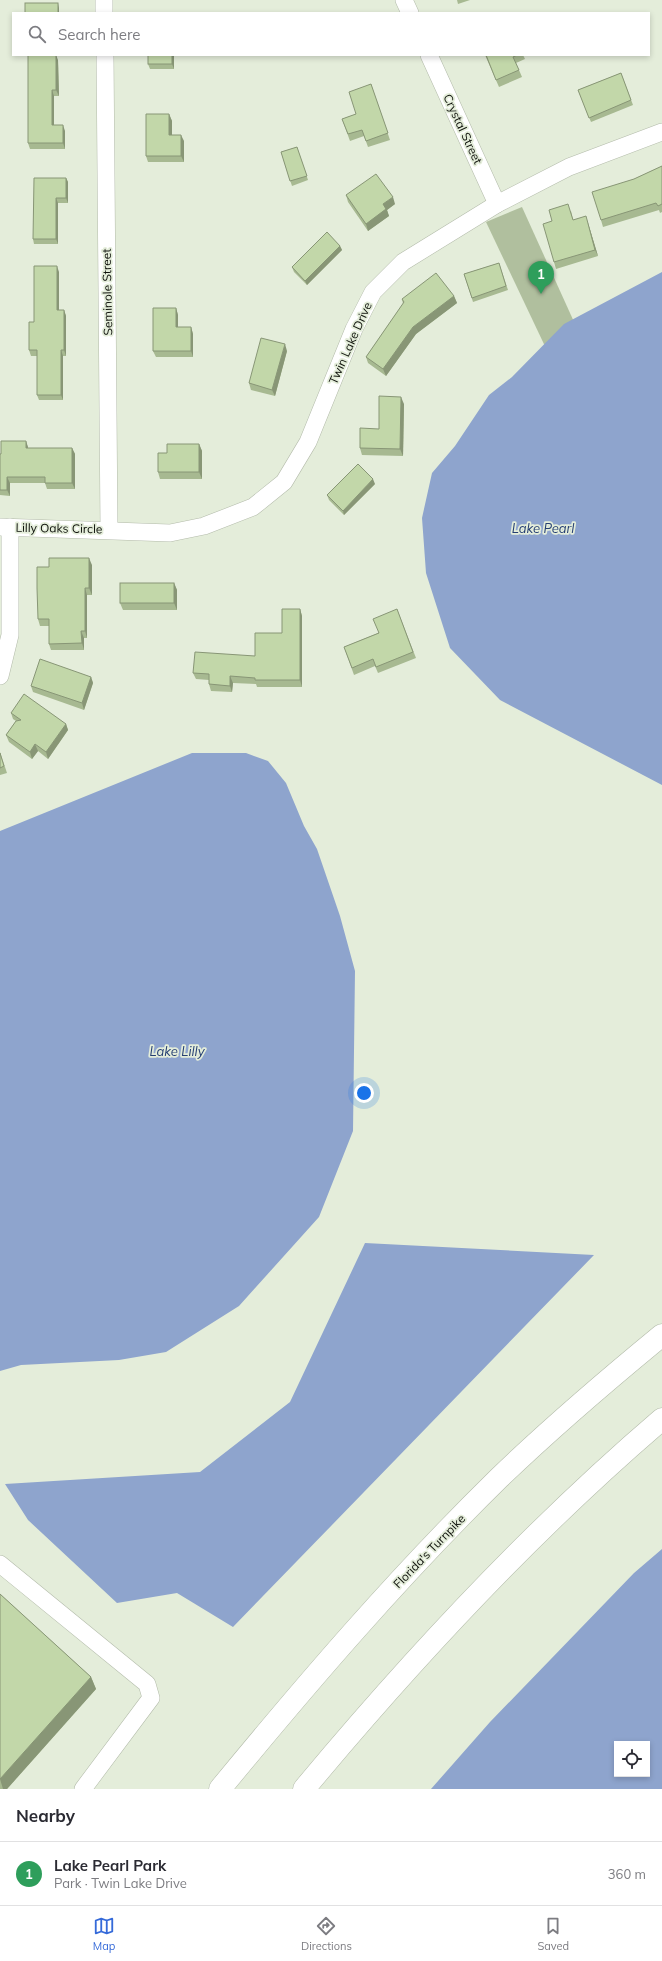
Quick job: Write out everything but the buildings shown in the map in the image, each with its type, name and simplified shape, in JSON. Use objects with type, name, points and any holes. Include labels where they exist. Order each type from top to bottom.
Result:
[{"type":"highway","name":"Florida's Turnpike","points":[[220,1789],[306,1684],[416,1564],[499,1478],[600,1387],[662,1335]]},
{"type":"highway","points":[[304,1789],[440,1634],[539,1532],[662,1419]]},
{"type":"street","points":[[104,0],[104,12]]},
{"type":"street","points":[[404,0],[410,12]]},
{"type":"street","name":"Seminole Street","points":[[105,56],[109,529]]},
{"type":"street","name":"Crystal Street","points":[[429,56],[497,204]]},
{"type":"street","name":"Twin Lake Drive","points":[[109,529],[170,533],[204,526],[253,507],[284,482],[308,442],[354,329],[373,292],[402,262],[497,204],[569,166],[662,132]]},
{"type":"street","name":"Lilly Oaks Circle","points":[[0,676],[10,635],[5,527],[109,529]]},
{"type":"street","points":[[0,1564],[147,1684],[151,1698],[83,1789]]},
{"type":"green space","points":[[522,207],[594,366],[561,380],[486,222]]},
{"type":"water","name":"Lake Pearl","points":[[662,272],[662,785],[500,700],[450,648],[426,573],[422,518],[432,473],[455,446],[489,395],[512,377],[564,324]]},
{"type":"water","name":"Lake Lilly","points":[[192,753],[246,753],[268,761],[286,783],[304,826],[317,849],[340,916],[355,971],[353,1131],[319,1217],[239,1306],[166,1352],[119,1360],[21,1365],[0,1371],[0,831]]},
{"type":"water","points":[[365,1243],[594,1255],[233,1627],[177,1593],[117,1603],[28,1520],[5,1484],[200,1472],[290,1402]]},
{"type":"water","points":[[662,1549],[662,1789],[431,1789],[490,1722],[634,1573]]},
{"type":"place","name":"Lake Pearl Park","points":[[541,294]]}]
